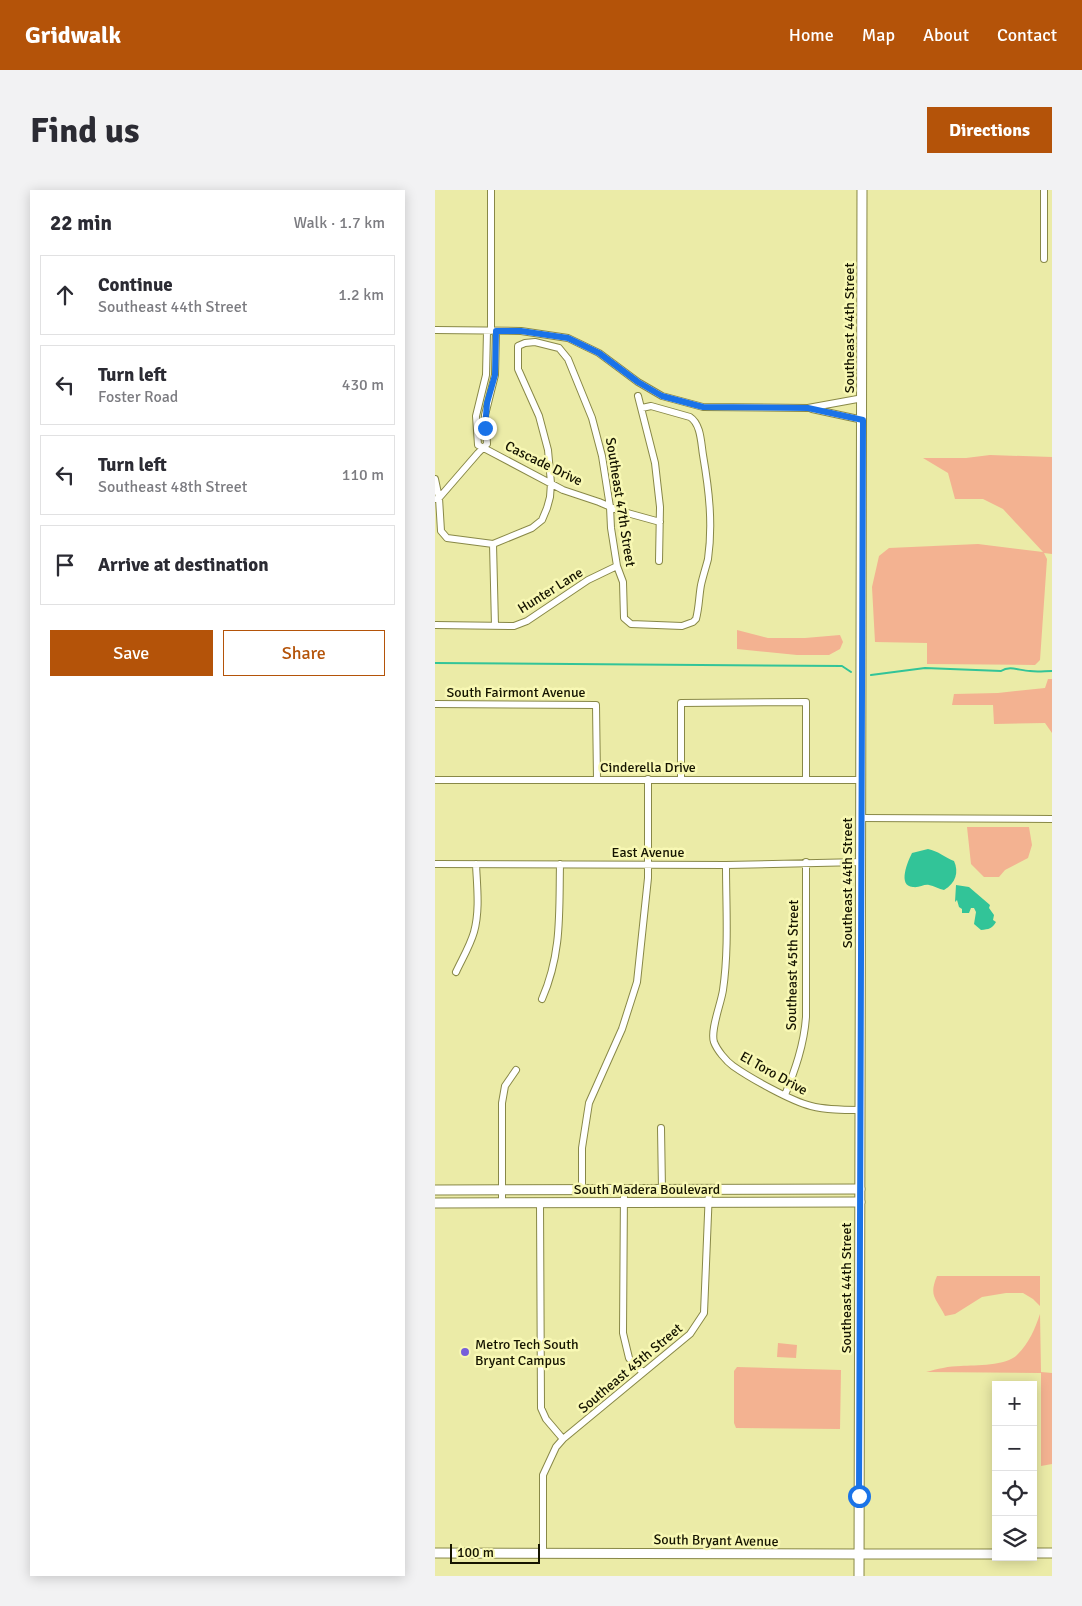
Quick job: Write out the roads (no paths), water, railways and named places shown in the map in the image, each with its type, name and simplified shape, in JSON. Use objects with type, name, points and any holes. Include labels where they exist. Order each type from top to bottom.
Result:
[{"type":"main road","name":"Southeast 44th Street","points":[[859,1576],[863,190]]},
{"type":"main road","name":"South Madera Boulevard","points":[[435,1190],[860,1188]]},
{"type":"main road","name":"South Madera Boulevard","points":[[435,1202],[860,1202]]},
{"type":"main road","name":"South Bryant Avenue","points":[[435,1553],[992,1554]]},
{"type":"main road","points":[[1037,1553],[1052,1553]]},
{"type":"street","points":[[483,449],[487,444],[485,415],[495,375],[492,331],[491,190]]},
{"type":"street","points":[[1044,190],[1044,259]]},
{"type":"street","points":[[435,330],[521,331],[568,338],[599,353],[638,382],[662,396],[703,407],[808,408],[863,398]]},
{"type":"street","name":"Southeast 47th Street","points":[[551,483],[548,450],[544,433],[539,416],[518,369],[519,346],[525,343],[545,343],[559,348],[568,360],[598,438],[610,507],[617,566],[623,582],[623,612],[626,621],[631,624],[682,626],[697,619],[711,529],[709,494],[698,428],[695,420],[690,417],[651,406],[642,408]]},
{"type":"street","points":[[638,396],[655,462],[660,522],[659,561]]},
{"type":"street","points":[[808,408],[863,420]]},
{"type":"street","name":"Cascade Drive","points":[[437,498],[483,449],[563,490],[660,522]]},
{"type":"street","points":[[435,479],[441,531],[447,538],[493,544],[532,528],[542,520],[550,497],[551,483]]},
{"type":"street","points":[[493,544],[495,626]]},
{"type":"street","name":"Hunter Lane","points":[[435,625],[507,627],[521,624],[588,580],[617,566]]},
{"type":"street","points":[[681,780],[681,703],[806,702],[806,780]]},
{"type":"street","name":"South Fairmont Avenue","points":[[435,704],[596,704],[597,779]]},
{"type":"street","points":[[582,1190],[582,1148],[589,1103],[622,1029],[637,982],[646,908],[648,779]]},
{"type":"street","name":"Cinderella Drive","points":[[435,780],[861,780]]},
{"type":"street","points":[[861,818],[1052,820]]},
{"type":"street","name":"Southeast 45th Street","points":[[785,1095],[797,1064],[805,1031],[806,862]]},
{"type":"street","name":"East Avenue","points":[[435,864],[726,865],[861,862]]},
{"type":"street","points":[[456,972],[474,933],[478,908],[476,864]]},
{"type":"street","points":[[542,999],[551,979],[557,953],[560,864]]},
{"type":"street","name":"El Toro Drive","points":[[726,865],[726,972],[722,999],[714,1029],[714,1041],[731,1065],[785,1095],[808,1105],[821,1108],[860,1110]]},
{"type":"street","points":[[502,1203],[502,1103],[505,1086],[516,1070]]},
{"type":"street","points":[[661,1128],[662,1190]]},
{"type":"street","points":[[624,1190],[623,1333],[629,1358],[643,1372]]},
{"type":"street","name":"Southeast 45th Street","points":[[543,1553],[543,1475],[556,1447],[563,1439],[690,1334],[704,1313],[709,1190]]},
{"type":"street","points":[[540,1203],[541,1408],[546,1420],[563,1439]]},
{"type":"waterway","points":[[435,663],[842,666],[851,672]]},
{"type":"waterway","points":[[871,675],[925,668],[1001,671],[1011,668],[1052,671]]},
{"type":"place","name":"Metro Tech South Bryant Campus","points":[[465,1352]]}]
